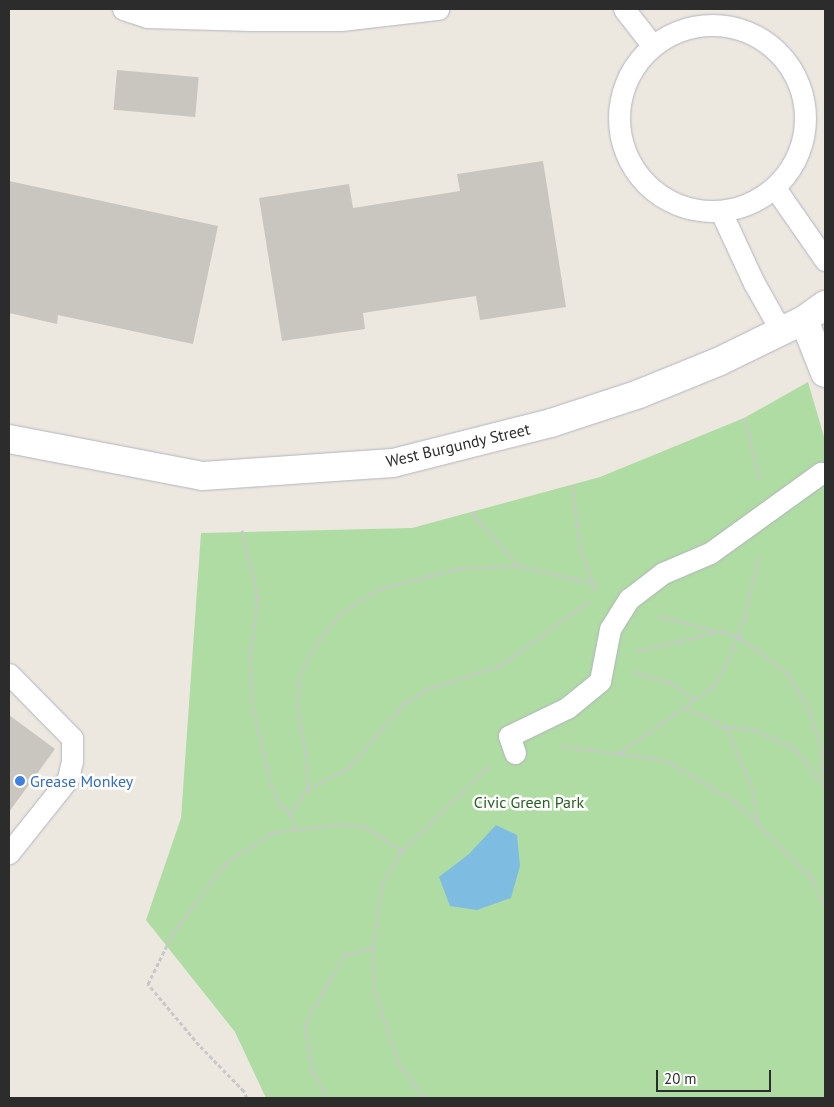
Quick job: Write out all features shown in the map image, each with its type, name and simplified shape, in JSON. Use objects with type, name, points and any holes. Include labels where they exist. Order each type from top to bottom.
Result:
[{"type":"street","points":[[804,319],[825,373]]},
{"type":"street","name":"West Burgundy Street","points":[[9,439],[203,476],[393,462],[551,423],[639,394],[718,362],[804,319]]},
{"type":"lane","points":[[123,9],[147,17],[252,20],[342,20],[438,9]]},
{"type":"lane","points":[[624,9],[653,46]]},
{"type":"lane","points":[[715,24],[758,36],[781,55],[800,86],[806,108],[805,130],[800,152],[790,172],[776,188],[750,204],[721,212],[699,211],[659,195],[642,181],[630,163],[620,129],[620,100],[627,80],[653,46],[672,34],[715,24]]},
{"type":"lane","points":[[776,188],[825,260]]},
{"type":"lane","points":[[721,212],[754,283],[804,319]]},
{"type":"lane","points":[[514,753],[509,736],[567,708],[600,681],[610,629],[628,599],[663,573],[710,553],[821,473]]},
{"type":"lane","points":[[9,674],[72,738],[72,761],[68,778],[9,853]]},
{"type":"path","points":[[618,753],[687,708],[712,688],[729,660],[738,636],[756,571],[762,514],[762,483],[744,418]]},
{"type":"path","points":[[471,512],[519,566]]},
{"type":"path","points":[[242,530],[258,598],[250,657],[252,701],[271,784],[279,804],[290,813],[296,829]]},
{"type":"path","points":[[308,788],[306,753],[297,707],[300,675],[315,646],[340,614],[379,589],[420,576],[459,568],[519,566],[593,583]]},
{"type":"path","points":[[290,813],[308,788],[347,769],[405,703],[427,689],[500,666],[581,605],[598,596]]},
{"type":"path","points":[[630,654],[721,631],[738,636],[787,673],[809,710],[821,744],[821,778]]},
{"type":"path","points":[[625,668],[641,676],[670,682],[696,700]]},
{"type":"path","points":[[687,708],[726,728],[754,729],[795,749],[821,778],[825,787]]},
{"type":"path","points":[[726,728],[752,787],[758,825]]},
{"type":"path","points":[[424,1098],[398,1062],[374,993],[373,948],[382,884],[402,851],[481,772],[503,756],[549,744],[665,760],[734,800],[811,877],[825,906]]},
{"type":"path","points":[[247,1098],[244,1091],[199,1045],[148,984],[173,933],[226,863],[273,832],[343,824],[366,827],[402,851]]},
{"type":"path","points":[[327,1098],[313,1071],[305,1025],[344,954],[373,948]]},
{"type":"green space","name":"Civic Green Park","points":[[808,382],[825,440],[825,1098],[266,1098],[235,1032],[146,920],[181,818],[201,533],[412,528],[600,477],[744,418]]},
{"type":"water","points":[[496,825],[517,835],[520,866],[511,898],[477,910],[450,906],[439,877],[469,854]]},
{"type":"building","points":[[117,70],[199,77],[195,117],[114,110]]},
{"type":"building","points":[[543,161],[566,307],[480,320],[476,296],[363,313],[365,329],[282,341],[259,198],[349,184],[353,208],[460,191],[457,174]]},
{"type":"building","points":[[9,181],[218,226],[193,344],[58,315],[57,324],[9,313]]},
{"type":"building","name":"Grease Monkey","points":[[9,715],[55,749],[9,812]]},
{"type":"place","name":"Grease Monkey","points":[[20,781]]}]
